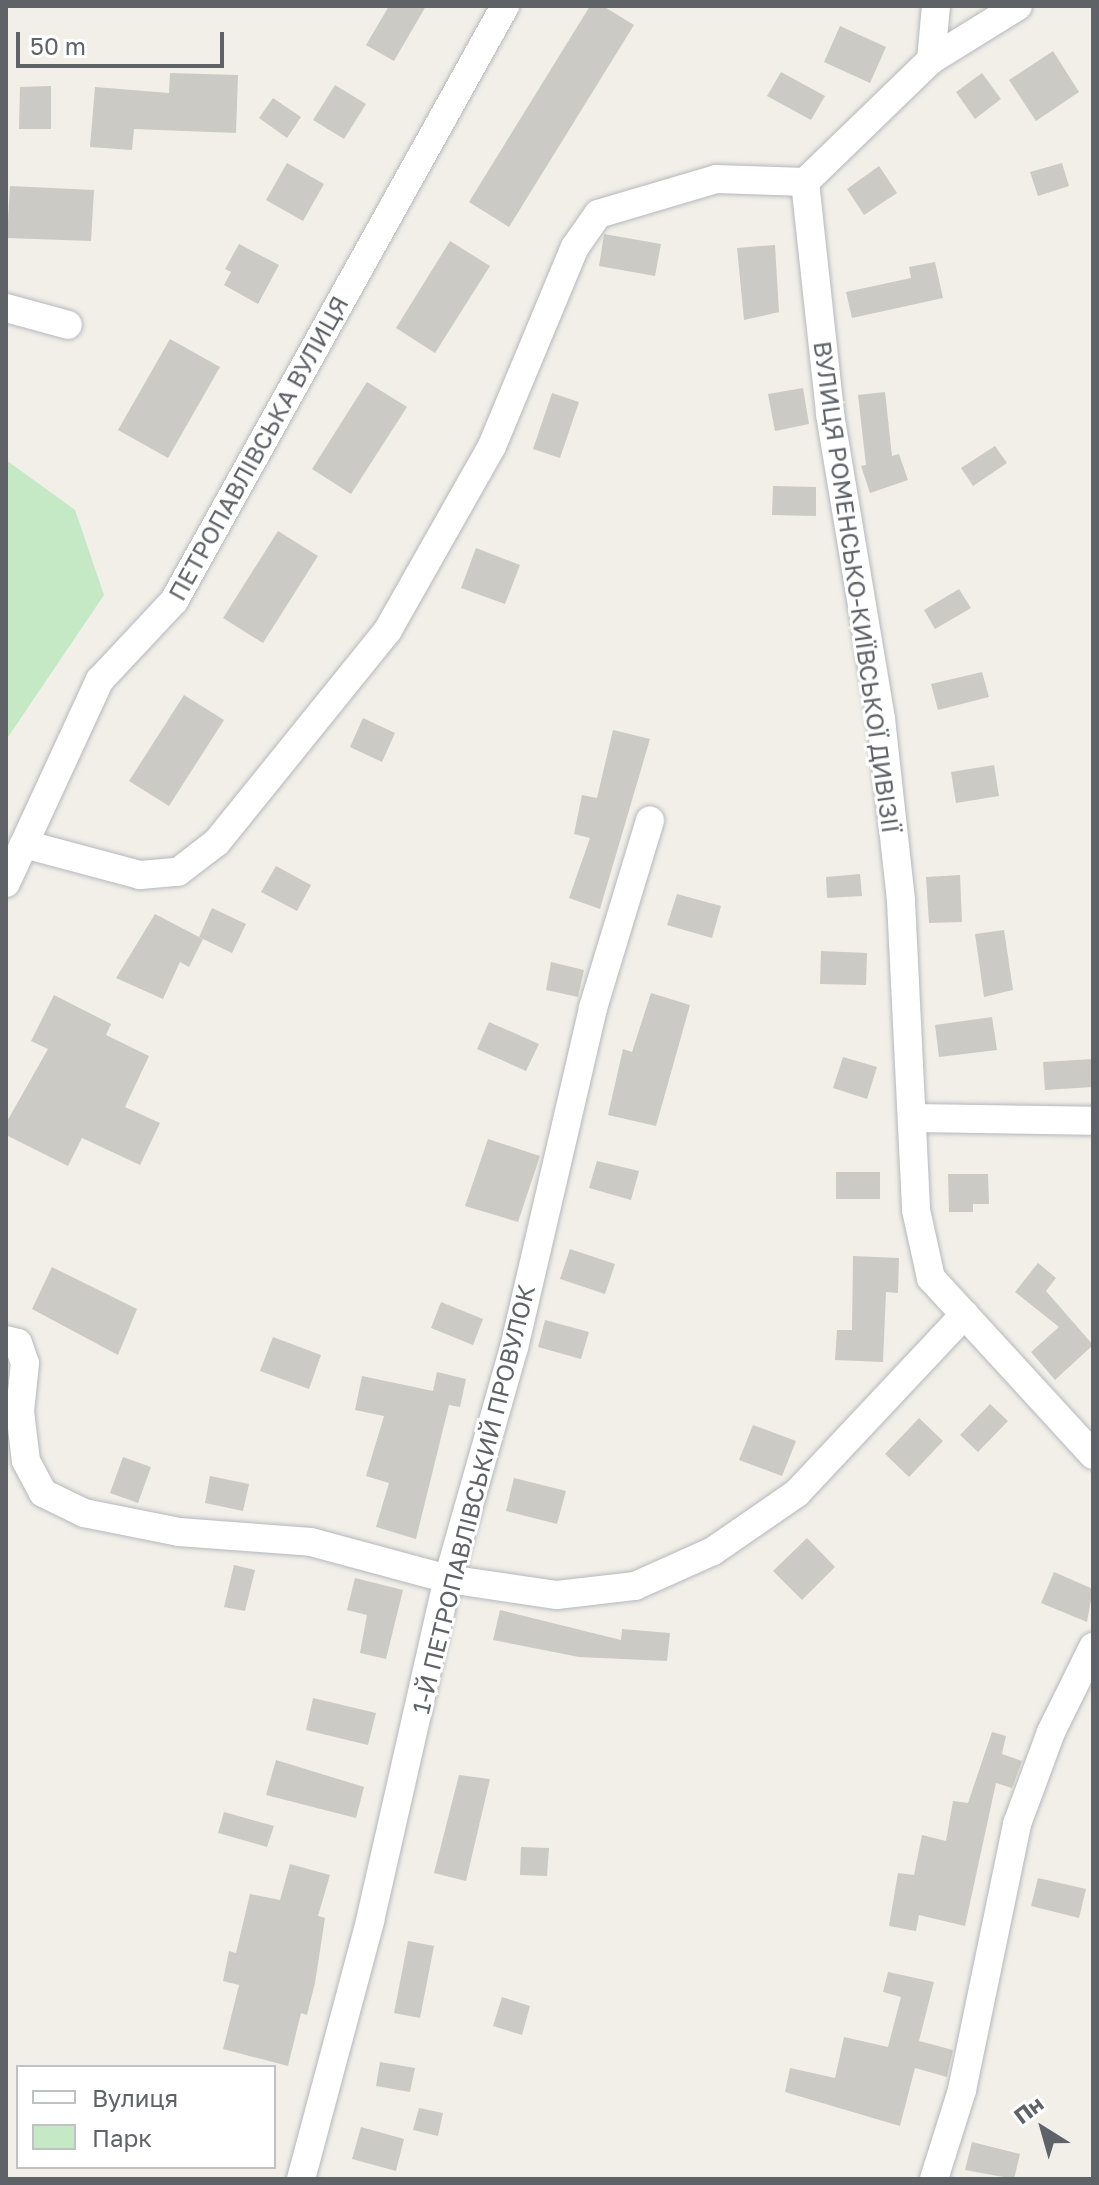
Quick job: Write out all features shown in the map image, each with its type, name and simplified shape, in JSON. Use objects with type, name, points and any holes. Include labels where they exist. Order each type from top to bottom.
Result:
[{"type":"street","name":"ПЕТРОПАВЛІВСЬКА ВУЛИЦЯ","points":[[6,883],[100,680],[174,601],[505,6]]},
{"type":"street","points":[[931,60],[936,6]]},
{"type":"street","points":[[24,844],[140,875],[178,872],[217,842],[388,630],[492,446],[575,247],[598,214],[716,179],[805,182],[931,60],[1018,6]]},
{"type":"street","name":"ВУЛИЦЯ РОМЕНСЬКО-КИЇВСЬКОЇ ДИВІЗІЇ","points":[[805,182],[830,414],[881,719],[901,901],[916,1210],[931,1278],[1093,1455]]},
{"type":"street","points":[[6,308],[68,325]]},
{"type":"street","name":"1-Й ПЕТРОПАВЛІВСЬКИЙ ПРОВУЛОК","points":[[301,2179],[370,1921],[448,1579],[514,1348],[593,1008],[650,820]]},
{"type":"street","points":[[912,1118],[1093,1121]]},
{"type":"street","points":[[6,1340],[18,1343],[25,1363],[20,1411],[26,1461],[43,1493],[84,1513],[125,1523],[311,1542],[448,1579],[557,1595],[635,1586],[713,1551],[797,1493],[965,1314]]},
{"type":"street","points":[[934,2179],[962,2090],[1017,1824],[1051,1732],[1093,1647]]},
{"type":"green space","points":[[6,460],[75,510],[104,595],[6,740]]},
{"type":"building","points":[[389,6],[426,6],[394,61],[366,45]]},
{"type":"building","points":[[590,6],[603,6],[634,25],[509,227],[469,202]]},
{"type":"building","points":[[840,26],[886,47],[870,83],[824,62]]},
{"type":"building","points":[[1053,51],[1079,92],[1036,121],[1009,80]]},
{"type":"building","points":[[781,72],[825,96],[811,120],[767,96]]},
{"type":"building","points":[[170,73],[238,75],[236,133],[134,129],[132,150],[90,147],[95,87],[169,93]]},
{"type":"building","points":[[982,73],[1001,99],[975,119],[956,92]]},
{"type":"building","points":[[335,85],[366,104],[344,139],[313,120]]},
{"type":"building","points":[[51,86],[51,129],[19,129],[20,87]]},
{"type":"building","points":[[273,98],[301,117],[287,138],[259,118]]},
{"type":"building","points":[[287,163],[324,184],[303,221],[266,200]]},
{"type":"building","points":[[1062,163],[1069,186],[1038,196],[1030,172]]},
{"type":"building","points":[[879,166],[897,193],[864,215],[847,189]]},
{"type":"building","points":[[10,186],[94,190],[91,241],[7,238]]},
{"type":"building","points":[[604,234],[661,244],[655,276],[599,266]]},
{"type":"building","points":[[450,241],[490,266],[435,353],[396,328]]},
{"type":"building","points":[[239,244],[279,265],[258,304],[224,285],[231,272],[225,269]]},
{"type":"building","points":[[775,245],[779,312],[744,320],[737,248]]},
{"type":"building","points":[[935,262],[943,298],[852,318],[846,292],[911,278],[909,267]]},
{"type":"building","points":[[170,339],[220,367],[168,458],[118,430]]},
{"type":"building","points":[[367,382],[407,407],[351,494],[312,469]]},
{"type":"building","points":[[803,388],[809,424],[775,431],[768,394]]},
{"type":"building","points":[[885,392],[892,456],[899,454],[908,480],[870,493],[861,466],[866,465],[858,395]]},
{"type":"building","points":[[552,393],[579,402],[560,458],[533,449]]},
{"type":"building","points":[[995,446],[1007,463],[973,486],[961,468]]},
{"type":"building","points":[[773,486],[816,487],[816,516],[772,515]]},
{"type":"building","points":[[278,531],[318,556],[263,643],[223,618]]},
{"type":"building","points":[[476,548],[520,565],[505,604],[461,588]]},
{"type":"building","points":[[959,589],[971,608],[935,629],[924,610]]},
{"type":"building","points":[[982,672],[989,697],[938,710],[931,684]]},
{"type":"building","points":[[184,695],[224,720],[169,806],[129,781]]},
{"type":"building","points":[[363,718],[395,733],[382,762],[350,747]]},
{"type":"building","points":[[613,730],[650,739],[600,909],[569,898],[590,838],[574,834],[582,795],[597,798]]},
{"type":"building","points":[[994,765],[999,796],[956,803],[951,772]]},
{"type":"building","points":[[276,866],[311,885],[297,911],[261,892]]},
{"type":"building","points":[[860,874],[862,896],[827,898],[826,877]]},
{"type":"building","points":[[960,875],[962,922],[929,923],[926,877]]},
{"type":"building","points":[[677,894],[721,906],[712,938],[667,925]]},
{"type":"building","points":[[212,908],[246,924],[232,953],[199,937]]},
{"type":"building","points":[[155,914],[203,939],[189,967],[180,962],[163,999],[116,978]]},
{"type":"building","points":[[1004,930],[1013,990],[984,997],[975,934]]},
{"type":"building","points":[[821,951],[867,953],[866,985],[820,984]]},
{"type":"building","points":[[551,962],[584,970],[578,997],[546,990]]},
{"type":"building","points":[[651,993],[690,1005],[656,1126],[608,1115],[623,1049],[632,1052]]},
{"type":"building","points":[[54,995],[111,1024],[106,1035],[149,1056],[125,1107],[160,1123],[140,1165],[82,1138],[68,1166],[6,1135],[6,1123],[48,1049],[31,1041]]},
{"type":"building","points":[[992,1017],[997,1050],[939,1057],[935,1025]]},
{"type":"building","points":[[489,1022],[539,1044],[526,1071],[477,1049]]},
{"type":"building","points":[[843,1057],[877,1067],[867,1099],[833,1088]]},
{"type":"building","points":[[1093,1059],[1093,1087],[1045,1090],[1043,1062]]},
{"type":"building","points":[[488,1139],[540,1156],[518,1222],[465,1206]]},
{"type":"building","points":[[597,1161],[639,1171],[631,1200],[589,1188]]},
{"type":"building","points":[[836,1172],[880,1172],[880,1199],[836,1199]]},
{"type":"building","points":[[948,1174],[988,1174],[989,1204],[973,1204],[973,1212],[949,1212]]},
{"type":"building","points":[[570,1249],[615,1264],[605,1294],[560,1279]]},
{"type":"building","points":[[853,1256],[899,1258],[898,1293],[886,1292],[883,1362],[835,1360],[837,1330],[852,1330]]},
{"type":"building","points":[[1038,1263],[1056,1278],[1046,1291],[1093,1345],[1055,1380],[1031,1352],[1059,1327],[1015,1292]]},
{"type":"building","points":[[52,1267],[137,1309],[118,1355],[32,1309]]},
{"type":"building","points":[[441,1302],[483,1319],[473,1345],[431,1328]]},
{"type":"building","points":[[545,1320],[589,1332],[581,1359],[538,1347]]},
{"type":"building","points":[[273,1337],[321,1355],[309,1389],[260,1371]]},
{"type":"building","points":[[437,1372],[466,1379],[460,1407],[449,1405],[416,1539],[376,1527],[389,1483],[366,1476],[384,1416],[355,1410],[362,1376],[433,1391]]},
{"type":"building","points":[[990,1404],[1008,1421],[978,1452],[960,1435]]},
{"type":"building","points":[[919,1418],[943,1441],[909,1477],[885,1454]]},
{"type":"building","points":[[753,1425],[796,1441],[782,1476],[739,1460]]},
{"type":"building","points":[[123,1457],[151,1467],[138,1503],[110,1493]]},
{"type":"building","points":[[210,1476],[249,1484],[243,1511],[205,1503]]},
{"type":"building","points":[[514,1478],[566,1491],[557,1524],[506,1511]]},
{"type":"building","points":[[807,1538],[835,1567],[802,1600],[773,1571]]},
{"type":"building","points":[[234,1565],[255,1570],[245,1611],[224,1607]]},
{"type":"building","points":[[1054,1572],[1093,1589],[1087,1622],[1041,1603]]},
{"type":"building","points":[[355,1578],[403,1590],[386,1659],[360,1653],[367,1615],[347,1610]]},
{"type":"building","points":[[500,1610],[621,1640],[622,1629],[670,1633],[667,1661],[579,1657],[493,1640]]},
{"type":"building","points":[[313,1698],[376,1713],[368,1745],[306,1730]]},
{"type":"building","points":[[992,1732],[1006,1736],[1002,1754],[1022,1761],[1012,1788],[996,1783],[965,1926],[919,1915],[916,1931],[889,1926],[898,1873],[914,1875],[922,1835],[946,1841],[953,1801],[968,1803]]},
{"type":"building","points":[[276,1760],[364,1787],[356,1818],[266,1795]]},
{"type":"building","points":[[459,1775],[490,1779],[466,1881],[434,1873]]},
{"type":"building","points":[[224,1812],[274,1826],[267,1847],[218,1833]]},
{"type":"building","points":[[521,1847],[549,1848],[547,1876],[520,1875]]},
{"type":"building","points":[[290,1864],[330,1875],[318,1916],[325,1918],[315,1983],[307,2015],[301,2013],[288,2066],[223,2049],[239,1985],[223,1981],[229,1951],[236,1953],[250,1894],[280,1900]]},
{"type":"building","points":[[1038,1878],[1086,1889],[1079,1918],[1031,1906]]},
{"type":"building","points":[[408,1941],[434,1946],[420,2018],[394,2013]]},
{"type":"building","points":[[888,1972],[934,1982],[919,2041],[953,2050],[947,2077],[915,2068],[900,2126],[785,2092],[790,2068],[835,2078],[844,2037],[888,2047],[901,1997],[883,1992]]},
{"type":"building","points":[[502,1997],[530,2006],[522,2035],[493,2026]]},
{"type":"building","points":[[380,2062],[415,2068],[410,2092],[376,2086]]},
{"type":"building","points":[[419,2108],[443,2113],[438,2136],[413,2130]]},
{"type":"building","points":[[361,2127],[404,2139],[396,2171],[352,2159]]},
{"type":"building","points":[[972,2142],[1020,2154],[1014,2179],[965,2170]]}]
